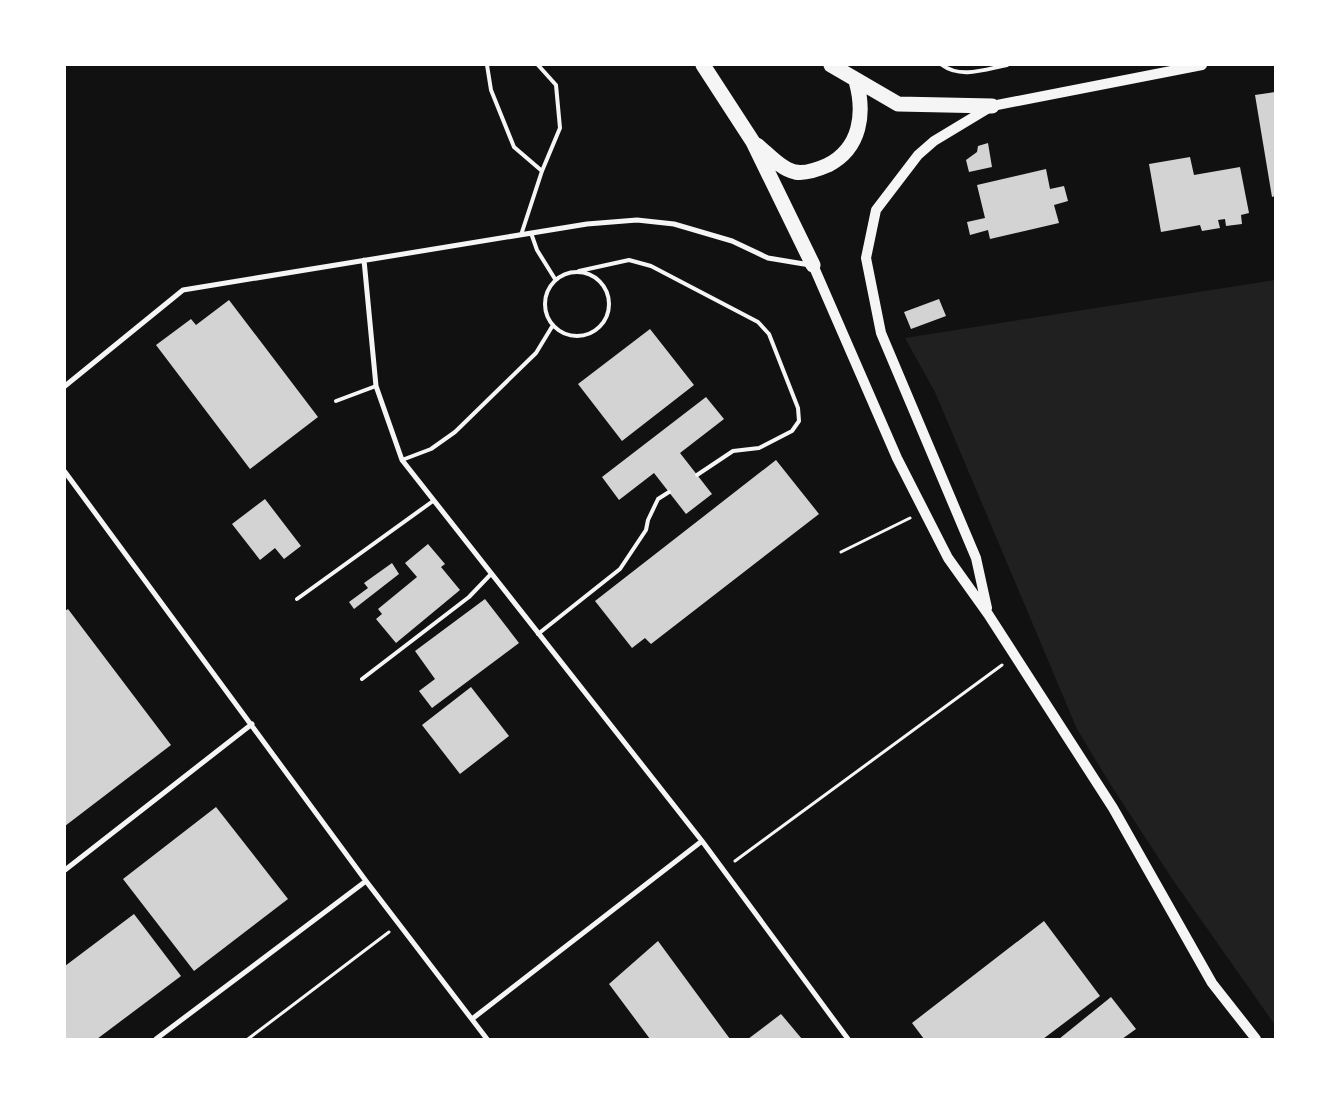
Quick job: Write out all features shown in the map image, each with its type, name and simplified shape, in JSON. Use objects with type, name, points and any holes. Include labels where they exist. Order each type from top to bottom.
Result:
[{"type":"highway","points":[[702,65],[753,142],[813,265]]},
{"type":"highway","points":[[831,65],[898,104],[992,106]]},
{"type":"highway","points":[[753,142],[782,166],[795,172],[817,170],[839,159],[854,142],[860,126],[861,101],[856,81]]},
{"type":"main road","points":[[988,614],[976,558],[881,333],[866,258],[876,210],[918,155],[934,141],[992,106],[1202,65]]},
{"type":"main road","points":[[813,265],[897,458],[948,558],[988,614],[1114,808],[1212,983],[1256,1039]]},
{"type":"street","points":[[65,386],[183,290],[586,224],[637,220],[674,224],[732,240],[768,258],[813,265]]},
{"type":"street","points":[[364,260],[376,386],[402,460],[702,841],[848,1039]]},
{"type":"street","points":[[65,472],[366,881],[487,1039]]},
{"type":"street","points":[[65,870],[252,724]]},
{"type":"street","points":[[472,1019],[702,841]]},
{"type":"street","points":[[156,1039],[366,881]]},
{"type":"lane","points":[[487,65],[491,90],[514,147],[542,171]]},
{"type":"lane","points":[[521,235],[542,171],[560,128],[556,86],[538,65]]},
{"type":"lane","points":[[942,65],[954,72],[964,73],[1006,65]]},
{"type":"lane","points":[[531,234],[537,250],[555,279]]},
{"type":"lane","points":[[579,271],[592,274],[602,282],[610,306],[607,318],[599,328],[588,335],[575,336],[562,333],[553,325],[546,314],[544,302],[548,289],[555,279],[566,273],[629,260],[651,266],[758,322],[769,334],[798,408],[799,422],[792,431],[759,448],[733,451],[697,475]]},
{"type":"lane","points":[[402,460],[431,450],[455,432],[536,353],[553,325]]},
{"type":"lane","points":[[336,401],[376,386]]},
{"type":"lane","points":[[538,634],[620,569],[646,530],[648,520],[658,500],[669,492]]},
{"type":"lane","points":[[297,599],[434,501]]},
{"type":"lane","points":[[362,679],[469,597],[491,574]]},
{"type":"path","points":[[841,552],[924,511]]},
{"type":"path","points":[[723,870],[1015,656]]},
{"type":"path","points":[[248,1039],[400,923]]},
{"type":"shaded area","points":[[1275,280],[1275,1025],[1173,880],[1077,729],[935,392],[905,338]]},
{"type":"building","points":[[1275,92],[1275,196],[1272,197],[1255,95]]},
{"type":"building","points":[[988,143],[992,167],[969,172],[966,160],[977,152],[978,146]]},
{"type":"building","points":[[1190,157],[1194,175],[1240,167],[1249,213],[1241,215],[1242,224],[1226,226],[1225,219],[1218,220],[1220,228],[1202,231],[1200,225],[1161,232],[1149,164]]},
{"type":"building","points":[[1046,169],[1050,189],[1064,186],[1068,201],[1054,205],[1059,223],[990,239],[988,230],[970,235],[967,222],[985,218],[977,185]]},
{"type":"building","points":[[939,299],[946,316],[911,329],[904,312]]},
{"type":"building","points":[[229,300],[318,417],[250,469],[156,345],[191,319],[196,325]]},
{"type":"building","points":[[650,329],[694,385],[622,441],[578,384]]},
{"type":"building","points":[[706,397],[724,419],[680,453],[712,494],[686,514],[654,473],[619,500],[602,477]]},
{"type":"building","points":[[776,460],[819,514],[651,644],[645,638],[632,648],[595,601]]},
{"type":"building","points":[[265,499],[301,546],[284,559],[275,548],[260,560],[232,524]]},
{"type":"building","points":[[428,544],[445,564],[441,567],[460,590],[396,643],[376,619],[382,614],[378,609],[417,577],[405,563]]},
{"type":"building","points":[[392,563],[399,574],[354,609],[349,602],[368,588],[364,583]]},
{"type":"building","points":[[485,599],[519,643],[432,708],[419,691],[435,679],[415,651]]},
{"type":"building","points":[[68,609],[171,745],[65,826],[65,611]]},
{"type":"building","points":[[471,687],[509,736],[460,774],[422,725]]},
{"type":"building","points":[[216,807],[288,899],[194,971],[123,879]]},
{"type":"building","points":[[134,914],[181,976],[97,1039],[65,1039],[65,966]]},
{"type":"building","points":[[1044,921],[1100,996],[1043,1039],[924,1039],[912,1023]]},
{"type":"building","points":[[658,941],[730,1039],[650,1039],[609,984]]},
{"type":"building","points":[[1111,997],[1136,1029],[1122,1039],[1059,1039]]},
{"type":"building","points":[[781,1014],[802,1039],[748,1039]]}]
